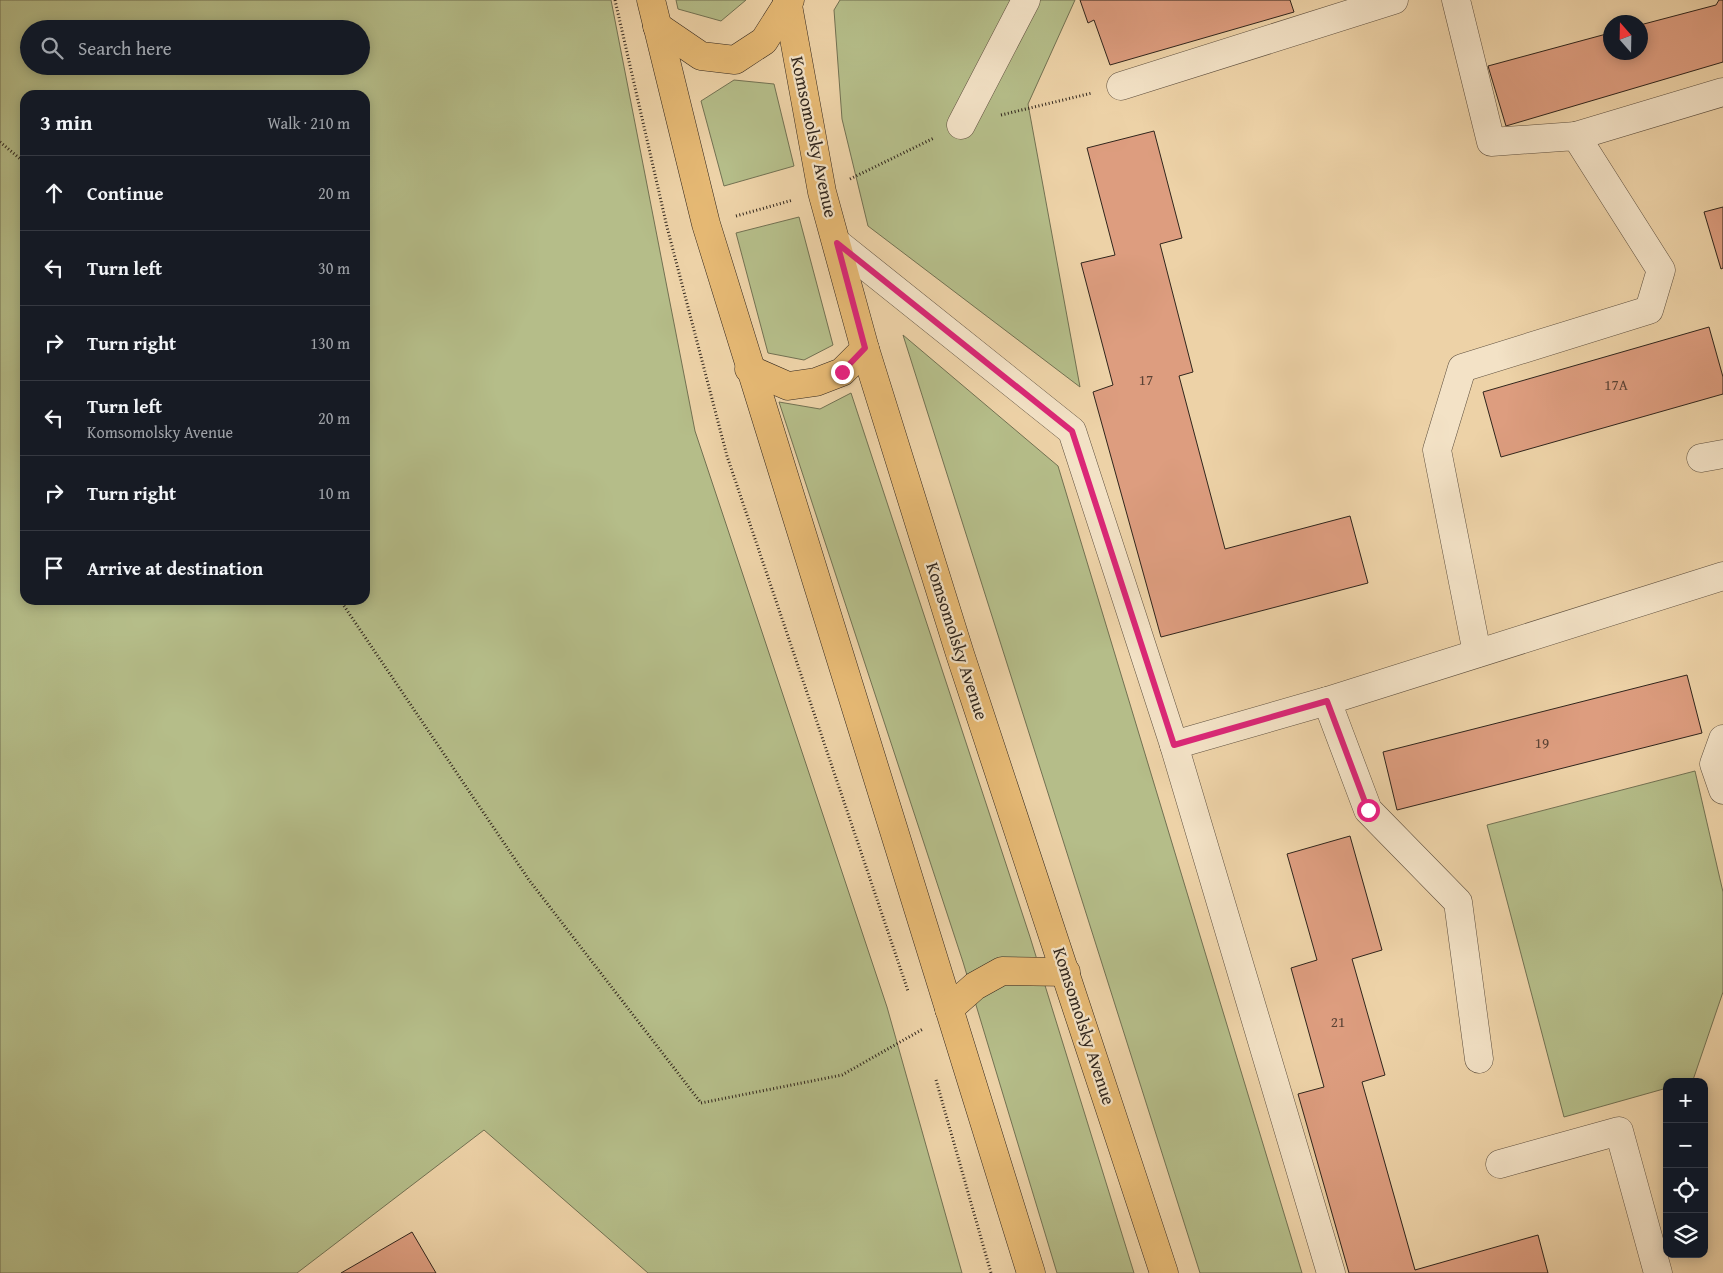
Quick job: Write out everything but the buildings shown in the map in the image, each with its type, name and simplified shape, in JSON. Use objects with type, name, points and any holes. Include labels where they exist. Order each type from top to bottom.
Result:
[{"type":"main road","points":[[651,0],[706,224],[749,369],[1032,1273]]},
{"type":"main road","points":[[657,26],[700,56],[736,60],[764,41],[788,2]]},
{"type":"main road","name":"Komsomolsky Avenue","points":[[788,2],[822,192],[865,348],[960,654],[1164,1273]]},
{"type":"main road","points":[[749,369],[788,386],[816,382],[842,372],[865,348]]},
{"type":"main road","points":[[949,1010],[974,986],[1002,971],[1066,972]]},
{"type":"street","points":[[961,125],[1026,0]]},
{"type":"street","points":[[1121,86],[1394,0]]},
{"type":"street","points":[[1456,0],[1491,142],[1576,136],[1723,92]]},
{"type":"street","points":[[1477,653],[1437,450],[1462,368],[1649,310],[1661,270],[1576,136]]},
{"type":"street","points":[[837,243],[1072,431],[1174,745],[1331,1273]]},
{"type":"street","points":[[1174,745],[1327,701],[1723,576]]},
{"type":"street","points":[[1327,701],[1368,810],[1458,902],[1479,1059]]},
{"type":"street","points":[[1723,739],[1714,764],[1723,790]]},
{"type":"street","points":[[1500,1164],[1619,1131],[1658,1273]]},
{"type":"path","points":[[615,0],[667,227],[728,456],[909,992]]},
{"type":"path","points":[[667,227],[706,224],[822,192],[961,125],[1121,86]]},
{"type":"path","points":[[0,142],[20,159]]},
{"type":"path","points":[[343,605],[529,880],[701,1104],[842,1075],[922,1030],[949,1010]]},
{"type":"path","points":[[918,1021],[924,1040]]},
{"type":"path","points":[[935,1077],[991,1273]]},
{"type":"green space","points":[[0,0],[611,0],[695,431],[887,1007],[962,1273],[648,1273],[484,1130],[297,1273],[0,1273]]},
{"type":"green space","points":[[676,0],[746,0],[721,21],[678,9]]},
{"type":"green space","points":[[840,0],[1075,0],[1028,104],[1080,387],[868,226],[842,119],[834,10]]},
{"type":"green space","points":[[734,80],[774,84],[794,166],[724,186],[701,101]]},
{"type":"green space","points":[[799,217],[833,345],[804,360],[768,353],[736,233]]},
{"type":"green space","points":[[903,335],[1058,466],[1302,1273],[1200,1273]]},
{"type":"green space","points":[[851,393],[1030,937],[1134,1273],[1057,1273],[963,962],[779,402],[820,409]]},
{"type":"green space","points":[[1695,771],[1723,892],[1723,992],[1694,1078],[1663,1078],[1663,1089],[1564,1117],[1487,825]]},
{"type":"route","points":[[842,372],[865,348],[837,243],[1072,431],[1174,745],[1327,701],[1368,810]]}]
